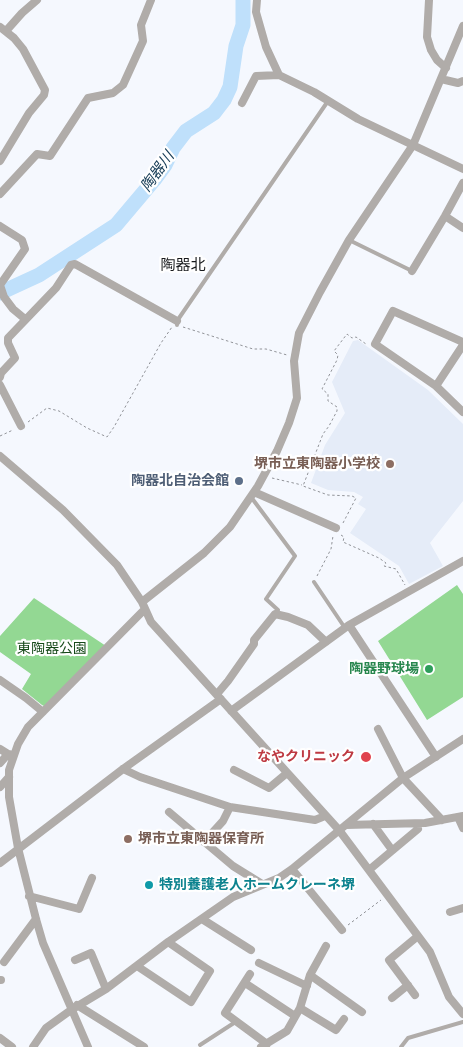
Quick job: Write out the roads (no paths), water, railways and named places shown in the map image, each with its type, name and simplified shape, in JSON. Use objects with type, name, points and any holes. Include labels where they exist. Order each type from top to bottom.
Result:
[{"type":"street","points":[[0,161],[29,113],[44,95],[45,90],[23,49],[3,29],[37,0]]},
{"type":"street","points":[[0,194],[37,154],[50,156],[88,98],[114,93],[123,85],[143,41],[141,25],[152,0]]},
{"type":"street","points":[[257,0],[256,12],[266,47],[279,75]]},
{"type":"street","points":[[429,0],[428,37],[431,50],[437,60],[446,68]]},
{"type":"street","points":[[0,763],[11,754],[28,728],[143,606],[204,553],[230,527],[253,495],[286,430],[297,398],[295,357],[299,333],[348,240],[413,146],[463,26]]},
{"type":"street","points":[[242,103],[256,76],[279,75],[314,92],[358,119],[463,168]]},
{"type":"street","points":[[441,79],[458,83],[463,81]]},
{"type":"street","points":[[412,270],[463,183]]},
{"type":"street","points":[[445,216],[463,228]]},
{"type":"street","points":[[0,226],[22,240],[25,249],[0,285],[2,294],[13,309],[25,319]]},
{"type":"street","points":[[0,377],[15,358],[8,344],[8,338],[56,288],[71,265],[75,264],[177,323]]},
{"type":"street","points":[[436,386],[463,343],[393,311],[375,344],[436,386],[463,412]]},
{"type":"street","points":[[0,385],[21,426]]},
{"type":"street","points":[[0,456],[63,510],[117,565],[151,622],[325,816],[342,827],[368,870],[430,952],[449,996],[463,1014]]},
{"type":"street","points":[[253,495],[337,531]]},
{"type":"street","points":[[231,710],[347,627],[463,561]]},
{"type":"street","points":[[0,863],[219,697],[254,644],[254,640],[275,614],[308,625],[326,642]]},
{"type":"street","points":[[347,627],[436,757]]},
{"type":"street","points":[[1,684],[43,712]]},
{"type":"street","points":[[378,729],[403,778],[442,820]]},
{"type":"street","points":[[33,1047],[46,1028],[74,1008],[106,989],[168,942],[233,897],[279,878],[292,869],[403,778],[463,738]]},
{"type":"street","points":[[0,749],[11,754]]},
{"type":"street","points":[[11,754],[9,797],[18,848],[42,943],[74,1008],[88,1047]]},
{"type":"street","points":[[123,769],[140,777],[230,807],[315,820],[325,816]]},
{"type":"street","points":[[234,770],[269,788],[287,773]]},
{"type":"street","points":[[0,787],[9,777]]},
{"type":"street","points":[[204,842],[223,821],[230,807]]},
{"type":"street","points":[[169,812],[233,866],[262,884]]},
{"type":"street","points":[[342,827],[373,824],[425,823],[460,816],[463,828]]},
{"type":"street","points":[[373,824],[392,850]]},
{"type":"street","points":[[368,870],[418,829]]},
{"type":"street","points":[[292,869],[342,930]]},
{"type":"street","points":[[30,896],[78,909],[92,878]]},
{"type":"street","points":[[450,912],[463,908]]},
{"type":"street","points":[[4,962],[36,919]]},
{"type":"street","points":[[202,919],[251,950]]},
{"type":"street","points":[[415,995],[388,960],[418,936]]},
{"type":"street","points":[[137,966],[191,1002],[210,971],[168,942]]},
{"type":"street","points":[[250,974],[225,1013],[264,1045],[287,1031],[300,1008],[310,975],[326,946]]},
{"type":"street","points":[[75,960],[91,953],[106,989]]},
{"type":"street","points":[[259,963],[306,986]]},
{"type":"street","points":[[310,975],[362,1012]]},
{"type":"street","points":[[245,983],[295,1016]]},
{"type":"street","points":[[392,998],[408,985]]},
{"type":"street","points":[[74,1008],[144,1047]]},
{"type":"street","points":[[300,1008],[336,1030],[344,1019]]},
{"type":"street","points":[[0,1038],[12,1047]]},
{"type":"lane","points":[[177,323],[328,100]]},
{"type":"lane","points":[[348,240],[412,270]]},
{"type":"lane","points":[[253,495],[295,556],[266,599],[278,610],[275,614]]},
{"type":"lane","points":[[314,582],[347,627]]},
{"type":"lane","points":[[200,1046],[236,1021]]},
{"type":"lane","points":[[401,1047],[408,1038],[463,1022]]},
{"type":"waterway","name":"陶器川","points":[[0,293],[39,275],[116,225],[154,180],[165,165],[173,148],[186,131],[214,113],[224,100],[230,87],[236,46],[243,25],[243,0]]},
{"type":"place","name":"堺市立東陶器小学校","points":[[390,464]]},
{"type":"place","name":"陶器北自治会館","points":[[239,481]]},
{"type":"place","name":"陶器野球場","points":[[429,669]]},
{"type":"place","name":"なやクリニック","points":[[366,757]]},
{"type":"place","name":"堺市立東陶器保育所","points":[[128,839]]},
{"type":"place","name":"特別養護老人ホームクレーネ堺","points":[[149,885]]},
{"type":"district","name":"陶器北","points":[[183,266]]},
{"type":"park label","name":"東陶器公園","points":[[52,649]]}]
